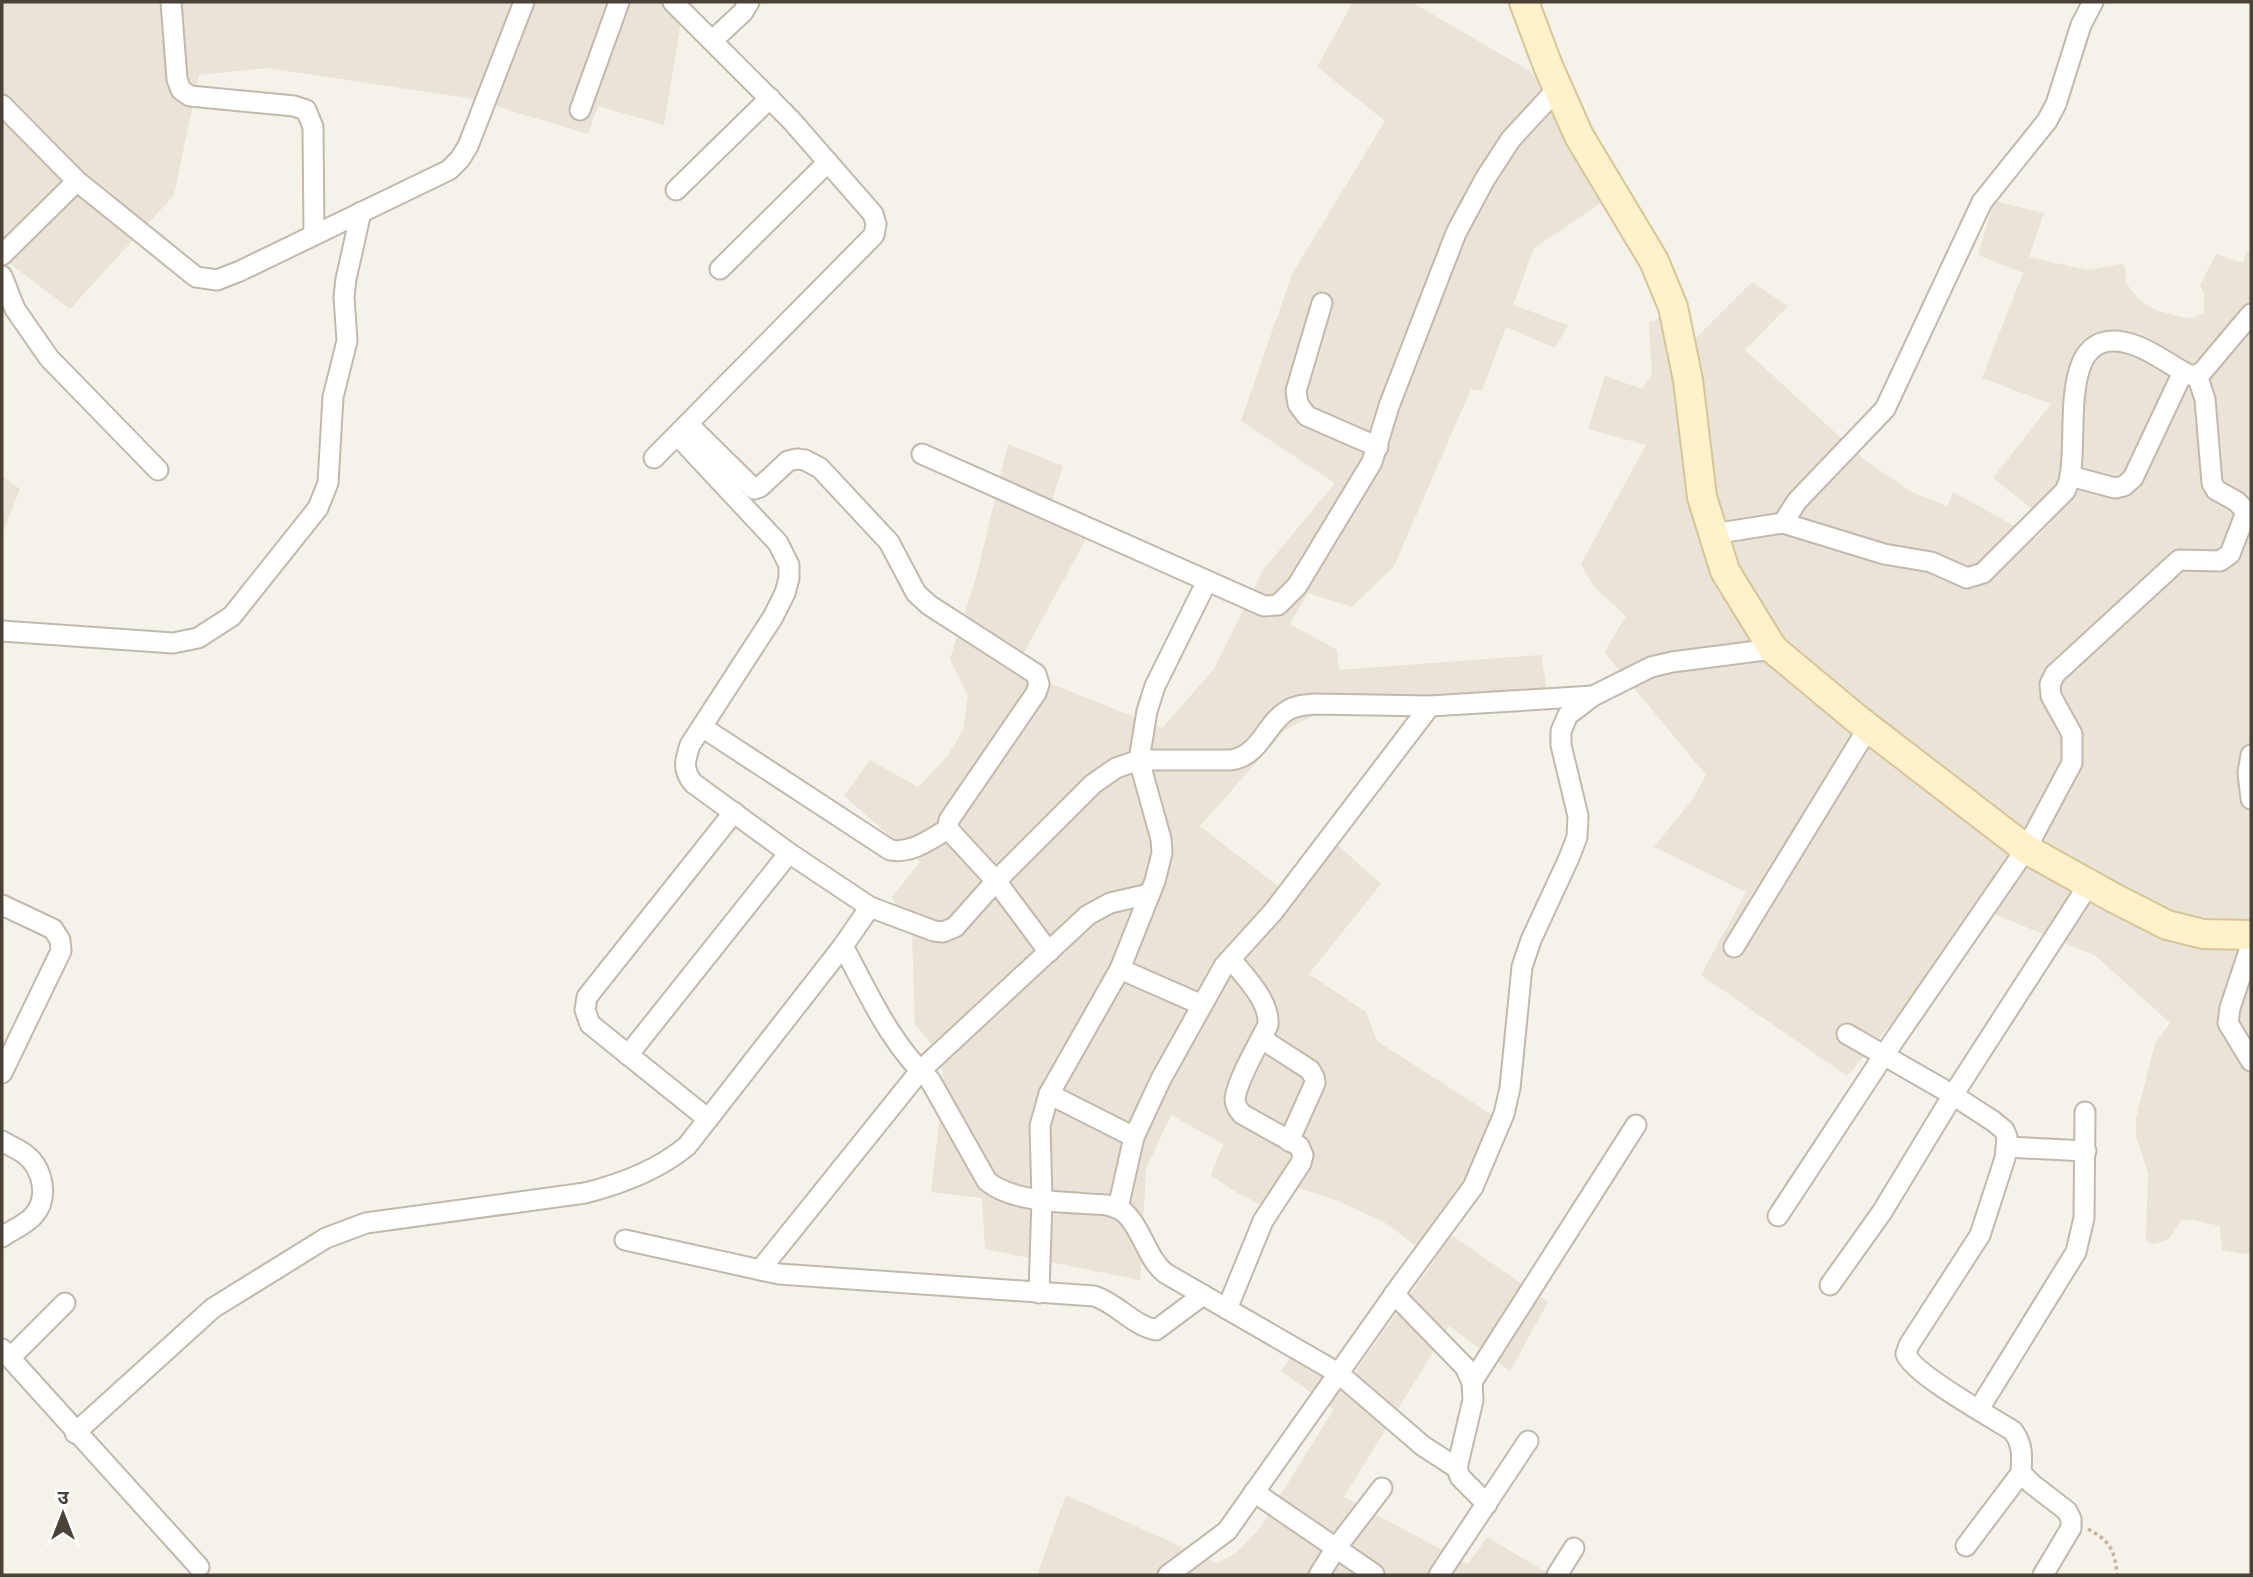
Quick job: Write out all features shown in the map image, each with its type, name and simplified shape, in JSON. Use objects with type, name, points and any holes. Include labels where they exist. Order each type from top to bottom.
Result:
[{"type":"street","points":[[171,2],[177,79],[181,90],[190,96],[295,106],[306,110],[313,127],[314,235]]},
{"type":"street","points":[[5,114],[77,181],[196,277],[217,280],[449,170],[468,146],[524,2]]},
{"type":"street","points":[[580,110],[619,2]]},
{"type":"street","points":[[654,458],[874,235],[876,225],[873,214],[770,98],[673,2]]},
{"type":"street","points":[[713,40],[743,12],[749,2]]},
{"type":"street","points":[[1524,2],[1579,136],[1654,261],[1673,307],[1688,380],[1702,498],[1725,571],[1773,649],[1868,728],[2026,849],[2168,925],[2203,934],[2251,935]]},
{"type":"street","points":[[1783,523],[1797,501],[1885,409],[1982,202],[2047,121],[2056,103],[2081,26],[2093,2]]},
{"type":"street","points":[[922,454],[1264,606],[1278,604],[1297,586],[1372,462],[1389,407],[1456,233],[1485,179],[1511,139],[1558,88]]},
{"type":"street","points":[[676,190],[770,98]]},
{"type":"street","points":[[720,269],[828,162]]},
{"type":"street","points":[[2,255],[77,181]]},
{"type":"street","points":[[2,631],[173,643],[198,638],[232,616],[318,508],[328,483],[333,397],[347,341],[344,297],[346,279],[360,212]]},
{"type":"street","points":[[2,276],[15,309],[49,358],[159,470]]},
{"type":"street","points":[[1322,303],[1296,391],[1298,404],[1307,416],[1378,447]]},
{"type":"street","points":[[2070,476],[2115,488],[2124,486],[2133,478],[2190,374],[2203,371],[2251,314]]},
{"type":"street","points":[[1713,534],[1783,523],[1884,554],[1931,562],[1967,578],[1983,573],[2065,491],[2070,476],[2078,369],[2085,355],[2096,344],[2110,341],[2136,346],[2190,374],[2205,399],[2212,483],[2216,490],[2236,501],[2243,508],[2245,515],[2230,554],[2220,561],[2179,560],[2055,674],[2050,684],[2051,696],[2072,734],[2072,763],[2026,849],[1884,1055],[1778,1216]]},
{"type":"street","points":[[682,429],[778,543],[789,565],[785,593],[773,617],[690,746],[685,763],[686,774],[692,783],[870,908],[934,931],[943,932],[955,927],[996,881],[1093,784],[1116,768],[1139,760],[1241,758],[1254,749],[1286,711],[1298,705],[1430,706],[1593,695]]},
{"type":"street","points":[[682,429],[754,489],[760,487],[788,461],[797,458],[820,468],[889,542],[916,593],[1036,674],[1036,693],[949,820],[948,830],[996,881],[1049,952]]},
{"type":"street","points":[[1039,1293],[1042,1199],[1040,1126],[1049,1094],[1120,969],[1162,853],[1161,839],[1139,760],[1147,711],[1155,686],[1207,581]]},
{"type":"street","points":[[1168,1575],[1227,1531],[1473,1187],[1504,1114],[1510,1088],[1522,967],[1531,940],[1577,837],[1578,816],[1561,745],[1561,731],[1568,715],[1593,695],[1651,667],[1773,649]]},
{"type":"street","points":[[1118,1208],[1134,1137],[1161,1079],[1224,966],[1273,912],[1430,706]]},
{"type":"street","points":[[702,727],[890,850],[901,852],[914,848],[948,830]]},
{"type":"street","points":[[1734,947],[1868,728]]},
{"type":"street","points":[[2251,755],[2248,773],[2251,799]]},
{"type":"street","points":[[708,1119],[590,1024],[585,1010],[587,997],[734,812]]},
{"type":"street","points":[[628,1055],[789,853]]},
{"type":"street","points":[[1830,1285],[1882,1212],[2089,884]]},
{"type":"street","points":[[760,1270],[920,1071],[1098,908],[1149,894]]},
{"type":"street","points":[[2,905],[53,929],[60,940],[61,951],[2,1073]]},
{"type":"street","points":[[75,1433],[213,1308],[326,1238],[366,1223],[585,1193],[667,1163],[687,1146],[870,908]]},
{"type":"street","points":[[2251,945],[2230,1008],[2228,1023],[2251,1061]]},
{"type":"street","points":[[843,946],[894,1040],[934,1086],[987,1181],[997,1189],[1017,1196],[1118,1208],[1127,1215],[1157,1266],[1165,1273],[1338,1373],[1423,1446],[1457,1468]]},
{"type":"street","points":[[1227,1309],[1263,1221],[1303,1156],[1299,1146],[1242,1114],[1235,1101],[1268,1025],[1269,1016],[1262,1001],[1231,959]]},
{"type":"street","points":[[1120,969],[1202,1005]]},
{"type":"street","points":[[1847,1034],[1953,1096],[2004,1130],[2007,1147],[1980,1235],[1909,1345],[1906,1354],[1909,1362],[2013,1431],[2021,1442],[2021,1473],[1966,1546]]},
{"type":"street","points":[[1262,1039],[1310,1070],[1314,1077],[1315,1083],[1289,1141]]},
{"type":"street","points":[[1049,1094],[1134,1137]]},
{"type":"street","points":[[1979,1409],[2076,1252],[2084,1218],[2085,1112]]},
{"type":"street","points":[[1472,1382],[1636,1125]]},
{"type":"street","points":[[2,1141],[27,1156],[38,1169],[43,1185],[43,1200],[34,1216],[2,1237]]},
{"type":"street","points":[[2007,1147],[2086,1151]]},
{"type":"street","points":[[625,1240],[779,1274],[1094,1296],[1105,1299],[1144,1328],[1156,1330],[1203,1295]]},
{"type":"street","points":[[1394,1294],[1465,1367],[1472,1382],[1473,1400],[1457,1468],[1460,1477],[1487,1504]]},
{"type":"street","points":[[65,1303],[6,1353],[75,1433],[199,1567]]},
{"type":"street","points":[[1440,1575],[1528,1441]]},
{"type":"street","points":[[2021,1473],[2067,1511],[2071,1519],[2071,1528],[2043,1575]]},
{"type":"street","points":[[1319,1575],[1382,1488]]},
{"type":"street","points":[[1254,1492],[1374,1574]]},
{"type":"street","points":[[1557,1575],[1574,1548]]},
{"type":"path","points":[[2071,1519],[2105,1538],[2111,1548],[2117,1575]]},
{"type":"shaded area","points":[[2,2],[664,2],[682,17],[664,125],[598,106],[588,134],[468,98],[267,68],[199,75],[174,195],[70,309],[8,262],[2,267]]},
{"type":"shaded area","points":[[1353,2],[1411,2],[1530,71],[1559,109],[1601,203],[1534,248],[1513,305],[1568,325],[1555,348],[1506,327],[1482,391],[1471,389],[1394,566],[1352,607],[1308,593],[1290,624],[1337,650],[1339,670],[1541,655],[1547,690],[1315,715],[1285,730],[1200,826],[1289,895],[1332,840],[1381,884],[1309,974],[1366,1012],[1377,1041],[1506,1124],[1447,1232],[1548,1302],[1510,1371],[1449,1326],[1344,1497],[1468,1564],[1487,1537],[1551,1575],[1037,1575],[1066,1495],[1218,1563],[1236,1553],[1260,1528],[1334,1409],[1281,1371],[1295,1350],[1346,1384],[1435,1260],[1384,1222],[1338,1201],[1292,1186],[1269,1209],[1234,1191],[1211,1175],[1223,1144],[1171,1115],[1146,1169],[1140,1280],[985,1249],[982,1198],[931,1192],[943,1088],[942,1056],[915,1025],[912,934],[892,897],[920,862],[844,796],[870,760],[918,787],[947,757],[963,730],[968,696],[950,659],[977,574],[1008,444],[1063,466],[1050,506],[1092,528],[1015,669],[1162,728],[1214,669],[1263,570],[1335,483],[1241,421],[1292,274],[1385,121],[1317,67]]},
{"type":"shaded area","points":[[1994,201],[2044,213],[2029,257],[2087,270],[2122,264],[2125,267],[2126,283],[2139,300],[2156,310],[2180,317],[2193,318],[2204,312],[2204,293],[2200,285],[2216,254],[2243,263],[2247,251],[2251,253],[2251,1253],[2222,1250],[2220,1226],[2193,1220],[2181,1220],[2169,1239],[2155,1244],[2146,1240],[2148,1173],[2136,1137],[2136,1118],[2155,1044],[2170,1023],[2096,956],[1987,911],[1847,1076],[1701,975],[1746,892],[1654,847],[1693,799],[1706,775],[1604,652],[1626,616],[1594,587],[1581,564],[1646,445],[1588,429],[1605,376],[1642,389],[1652,374],[1649,322],[1667,315],[1686,348],[1752,282],[1788,306],[1745,350],[1866,461],[1910,491],[1947,506],[1953,492],[2036,538],[2050,523],[1993,478],[2051,404],[1982,378],[2023,273],[1978,255]]},
{"type":"shaded area","points":[[2,476],[20,489],[2,534]]}]
